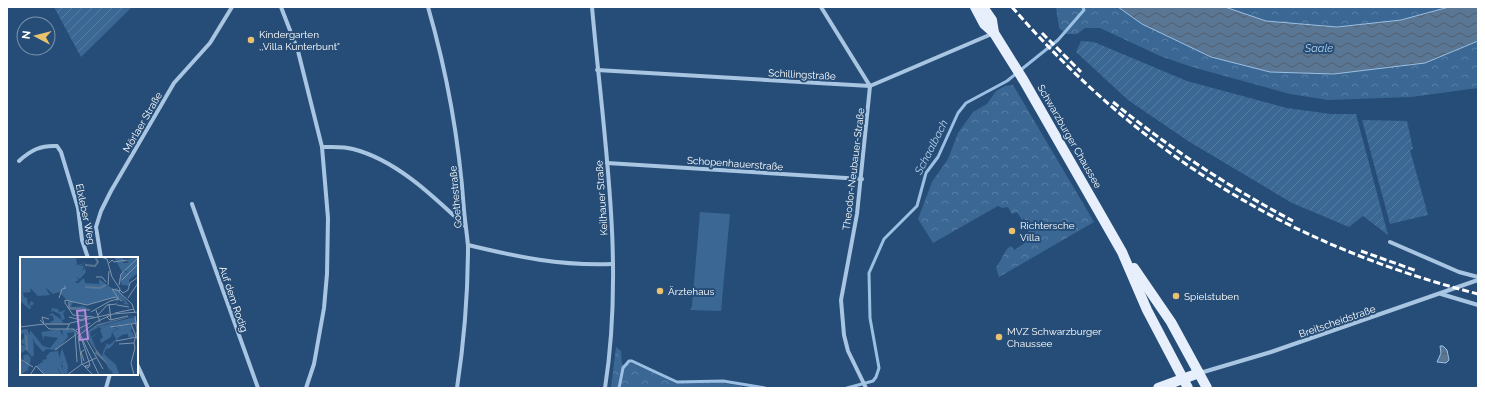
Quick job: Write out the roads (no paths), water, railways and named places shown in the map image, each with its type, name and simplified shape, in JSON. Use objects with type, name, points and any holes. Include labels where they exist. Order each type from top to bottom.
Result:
[{"type":"main road","name":"Schwarzburger Chaussee","points":[[975,7],[984,24],[994,33],[1015,66],[1122,252],[1171,322],[1208,388]]},
{"type":"main road","name":"Schwarzburger Chaussee","points":[[983,7],[992,20],[994,33]]},
{"type":"main road","name":"Schwarzburger Chaussee","points":[[1122,252],[1148,310],[1185,384]]},
{"type":"main road","points":[[1158,388],[1185,384],[1199,373]]},
{"type":"street","name":"Mörlaer Straße","points":[[101,257],[96,227],[100,211],[174,83],[210,43],[232,7]]},
{"type":"street","points":[[281,7],[298,51],[322,147],[328,218],[327,279],[320,337],[306,388]]},
{"type":"street","name":"Goethestraße","points":[[428,7],[442,54],[452,104],[461,165],[468,245],[463,336],[457,388]]},
{"type":"street","name":"Keilhauer Straße","points":[[592,7],[612,223],[612,348],[605,388]]},
{"type":"street","points":[[821,7],[870,86]]},
{"type":"street","name":"Schillingstraße","points":[[597,70],[870,86],[994,33]]},
{"type":"street","name":"Theodor-Neubauer-Straße","points":[[866,388],[848,351],[844,336],[841,300],[862,179],[870,86]]},
{"type":"street","name":"Elxleber Weg","points":[[19,161],[29,151],[39,147],[57,146],[61,152],[78,208],[82,240],[88,257]]},
{"type":"street","points":[[322,147],[352,148],[388,164],[434,198],[466,226]]},
{"type":"street","name":"Schopenhauerstraße","points":[[607,163],[862,179]]},
{"type":"street","name":"Auf dem Rodig","points":[[192,204],[198,214],[258,388]]},
{"type":"street","points":[[1390,242],[1459,272],[1478,278]]},
{"type":"street","points":[[468,245],[530,260],[576,264],[612,264]]},
{"type":"street","name":"Breitscheidstraße","points":[[1199,373],[1271,352],[1440,294],[1478,278]]},
{"type":"street","points":[[1440,294],[1478,305]]},
{"type":"street","points":[[138,366],[148,388]]},
{"type":"street","points":[[106,388],[110,375]]},
{"type":"water","name":"Saale","points":[[1118,7],[1225,7],[1266,21],[1337,27],[1401,20],[1449,7],[1478,7],[1478,41],[1425,63],[1334,74],[1270,72],[1211,57],[1142,24]]},
{"type":"water","points":[[1440,346],[1443,346],[1447,350],[1449,360],[1446,363],[1437,362],[1441,353]]},
{"type":"waterway","name":"Schaalbach","points":[[847,388],[873,381],[876,377],[879,368],[870,318],[869,273],[884,239],[917,206],[926,173],[938,157],[958,113],[966,103],[1007,81],[1058,40],[1084,10],[1083,7]]},
{"type":"waterway","name":"Schaalbach","points":[[619,388],[623,368],[629,361],[632,361],[677,382],[723,381],[765,388]]},
{"type":"railway","points":[[1012,7],[1061,60],[1113,107],[1166,150],[1222,188],[1281,221],[1343,249],[1409,274],[1478,294]]},
{"type":"railway","points":[[1042,33],[1081,72]]},
{"type":"railway","points":[[1113,102],[1134,119],[1200,166],[1246,195],[1293,221]]},
{"type":"railway","points":[[1361,251],[1417,271]]},
{"type":"place","name":"Kindergarten ,,Villa Kunterbunt\"","points":[[251,40]]},
{"type":"place","name":"Richtersche Villa","points":[[1012,231]]},
{"type":"place","name":"Ärztehaus","points":[[660,291]]},
{"type":"place","name":"Spielstuben","points":[[1176,296]]},
{"type":"place","name":"MVZ Schwarzburger Chaussee","points":[[999,337]]}]
